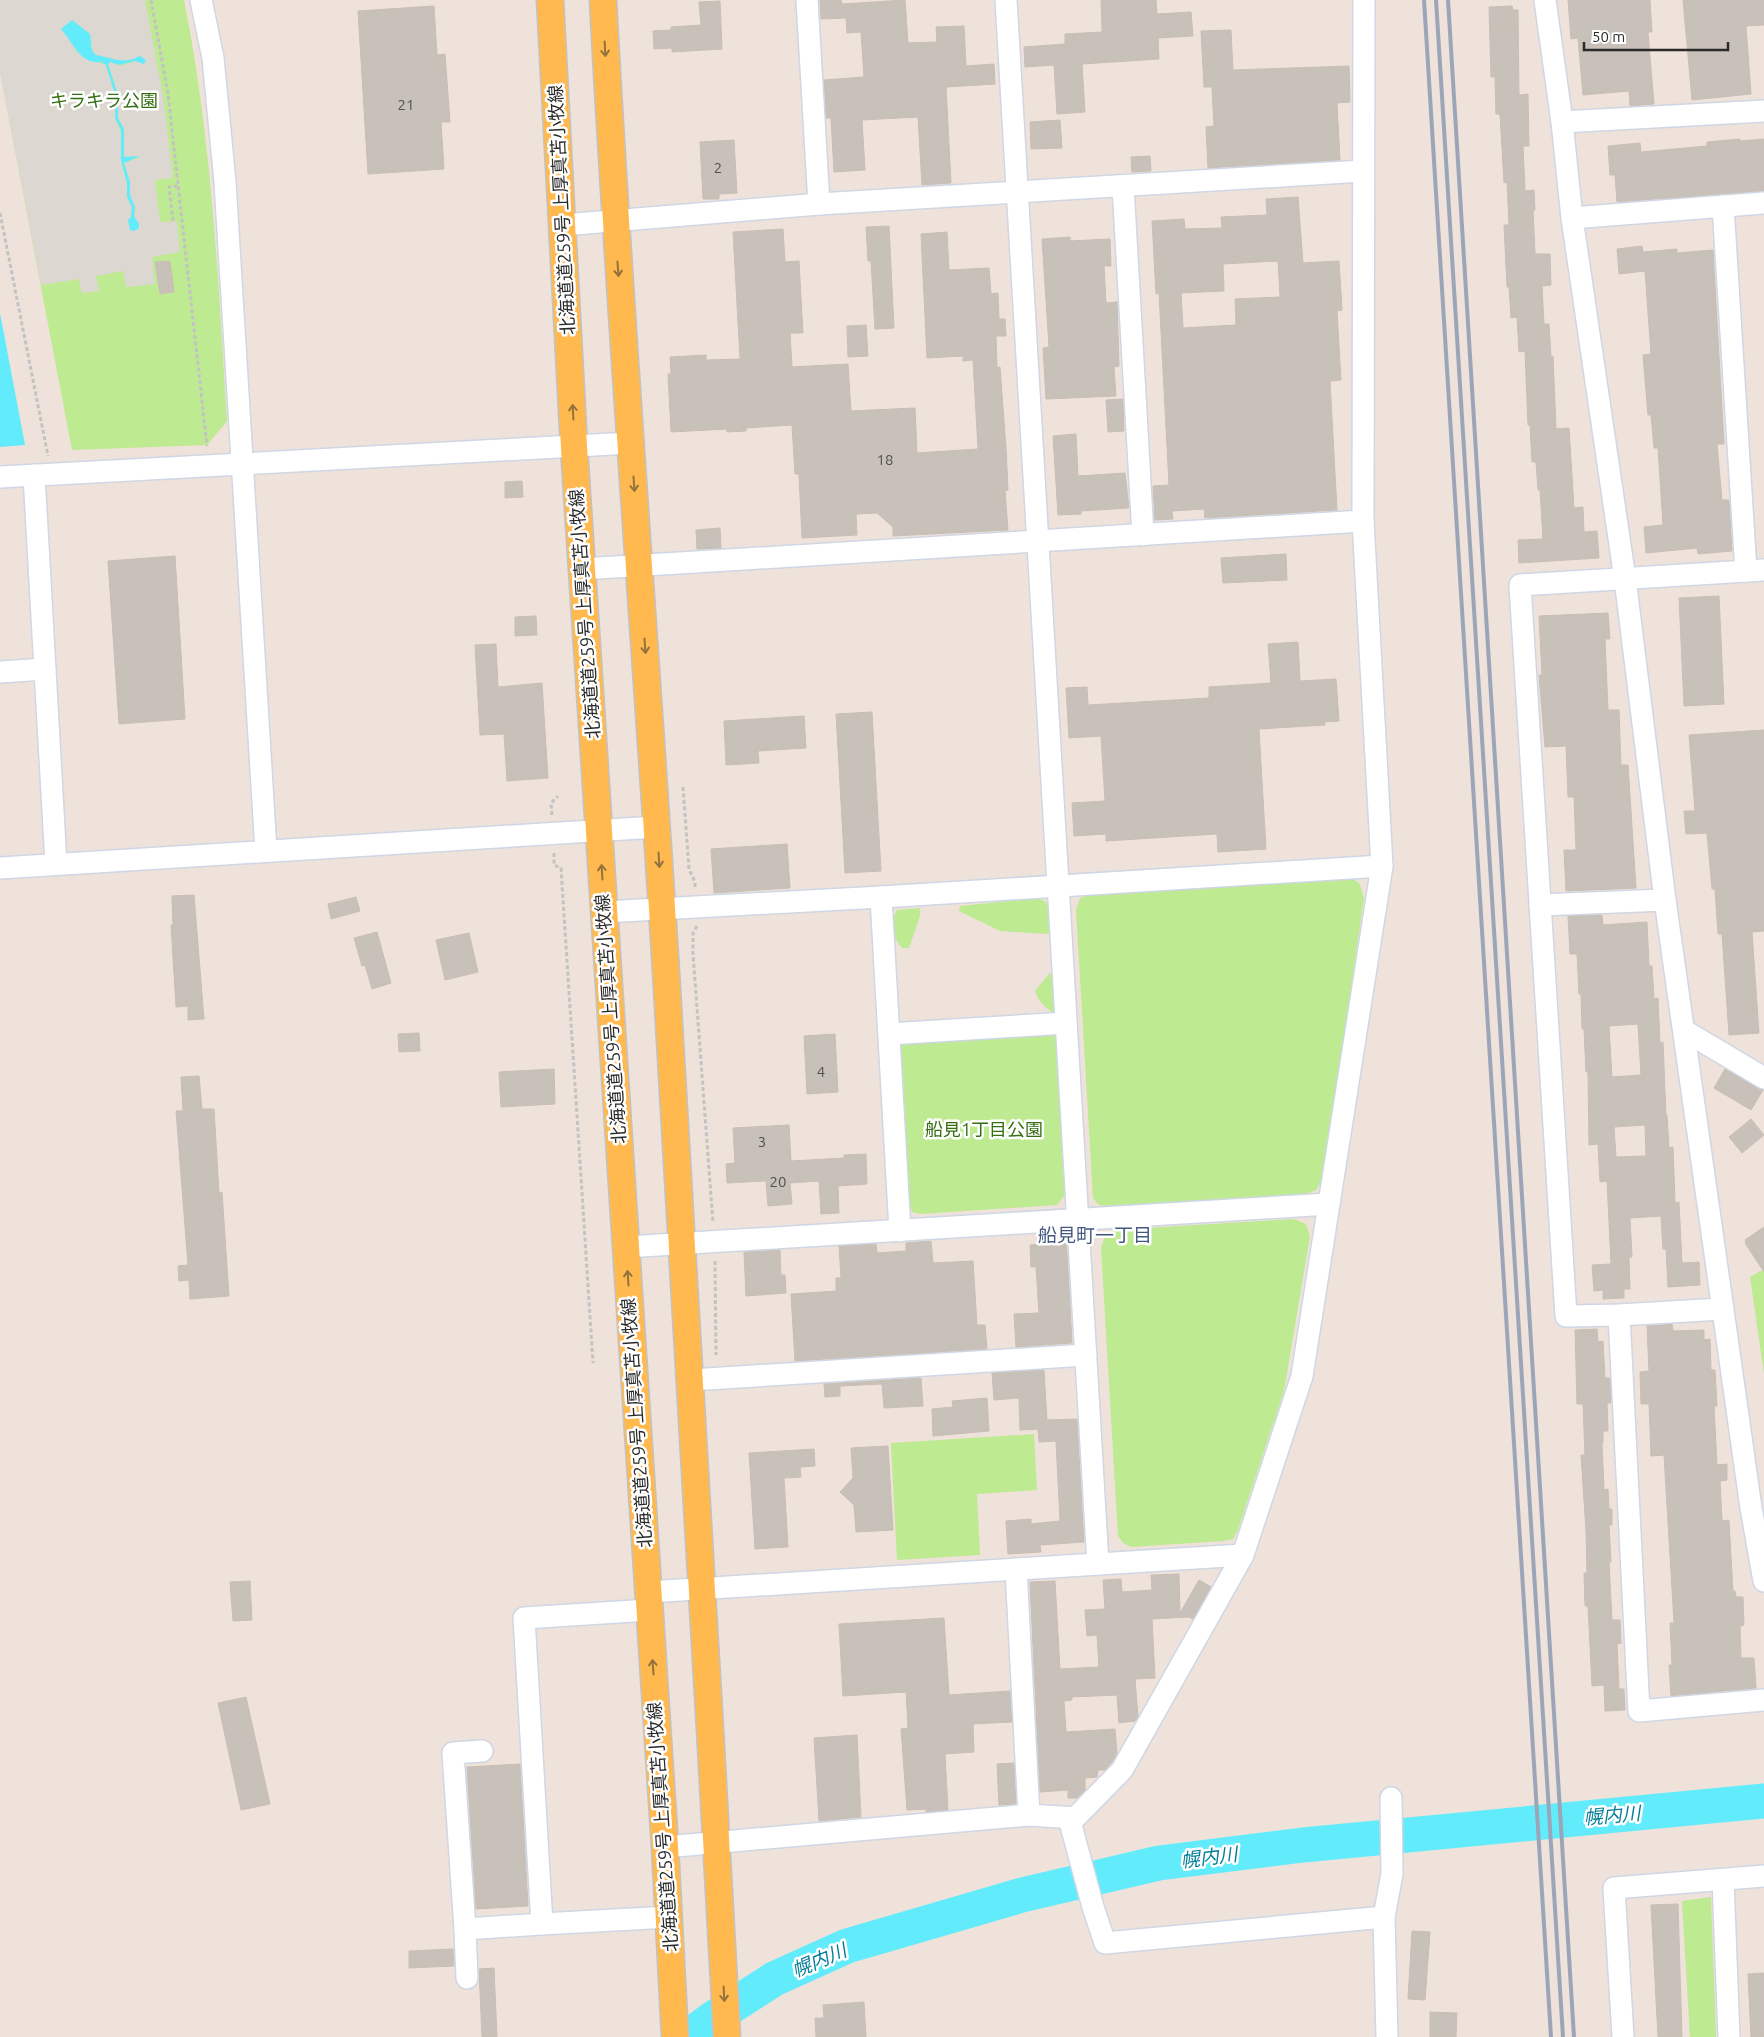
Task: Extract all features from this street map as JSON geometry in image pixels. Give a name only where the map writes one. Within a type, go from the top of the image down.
[{"type":"main road","name":"北海道道259号 上厚真苫小牧線","points":[[550,0],[574,447],[669,1917],[675,2037]]},
{"type":"main road","points":[[603,0],[614,221],[632,443],[684,1244],[726,2037]]},
{"type":"street","points":[[201,0],[213,58],[225,182],[244,464],[266,851]]},
{"type":"street","points":[[807,0],[819,204]]},
{"type":"street","points":[[1006,0],[1098,1564]]},
{"type":"street","points":[[1073,1824],[1122,1770],[1243,1555],[1302,1376],[1382,866],[1363,521],[1364,0]]},
{"type":"street","points":[[1546,0],[1572,218],[1626,579],[1665,900],[1685,1031],[1722,1309],[1751,1508],[1764,1581]]},
{"type":"street","points":[[1562,122],[1764,111]]},
{"type":"street","points":[[563,225],[819,204],[1363,171]]},
{"type":"street","points":[[1123,186],[1143,535]]},
{"type":"street","points":[[1572,218],[1764,203]]},
{"type":"street","points":[[1722,1309],[1566,1316],[1520,585],[1755,570],[1723,206]]},
{"type":"street","points":[[0,477],[632,443]]},
{"type":"street","points":[[43,474],[45,669],[56,864]]},
{"type":"street","points":[[582,569],[1363,521]]},
{"type":"street","points":[[0,672],[45,669]]},
{"type":"street","points":[[0,868],[656,827]]},
{"type":"street","points":[[604,912],[1382,866]]},
{"type":"street","points":[[881,897],[900,1230]]},
{"type":"street","points":[[1540,905],[1665,900]]},
{"type":"street","points":[[889,1034],[1066,1023]]},
{"type":"street","points":[[1685,1031],[1764,1078]]},
{"type":"street","points":[[626,1248],[1328,1204]]},
{"type":"street","points":[[1619,1315],[1639,1711],[1764,1700]]},
{"type":"street","points":[[691,1380],[1086,1356]]},
{"type":"street","points":[[542,1924],[524,1618],[648,1601],[701,1589],[1243,1555]]},
{"type":"street","points":[[1016,1569],[1029,1815]]},
{"type":"street","points":[[467,1978],[453,1753],[482,1751]]},
{"type":"street","points":[[1387,2037],[1384,1916],[1392,1874],[1391,1798]]},
{"type":"street","points":[[664,1847],[1029,1815],[1073,1824]]},
{"type":"street","points":[[1073,1824],[1092,1907],[1105,1943],[1384,1916]]},
{"type":"street","points":[[1623,2037],[1614,1888],[1764,1876]]},
{"type":"street","points":[[1724,1880],[1730,2037]]},
{"type":"street","points":[[464,1929],[669,1917]]},
{"type":"path","points":[[151,0],[168,94],[173,162],[178,186],[181,236],[206,425],[209,466]]},
{"type":"path","points":[[162,95],[168,94]]},
{"type":"path","points":[[173,221],[169,187],[178,186]]},
{"type":"path","points":[[0,214],[43,474]]},
{"type":"path","points":[[683,787],[688,869],[695,882]]},
{"type":"path","points":[[558,796],[551,804],[554,865],[561,868],[593,1362]]},
{"type":"path","points":[[697,927],[693,933],[693,954],[715,1242],[716,1355]]},
{"type":"green space","name":"キラキラ公園","points":[[0,0],[184,0],[194,52],[208,157],[227,421],[207,445],[72,450],[0,72]]},
{"type":"green space","points":[[1350,877],[1360,884],[1364,898],[1324,1177],[1316,1190],[1304,1195],[1106,1207],[1098,1204],[1093,1198],[1076,910],[1080,898],[1089,893]]},
{"type":"green space","points":[[1038,898],[1046,902],[1051,915],[1052,930],[1048,934],[1000,931],[959,911],[960,906]]},
{"type":"green space","points":[[920,908],[920,916],[909,948],[902,948],[896,939],[892,925],[897,910]]},
{"type":"green space","points":[[1050,973],[1055,977],[1055,1013],[1043,1004],[1035,991]]},
{"type":"green space","name":"船見1丁目公園","points":[[1058,1033],[1068,1191],[1057,1205],[920,1214],[912,1212],[909,1205],[899,1042]]},
{"type":"green space","points":[[1294,1219],[1306,1224],[1310,1236],[1284,1391],[1238,1530],[1233,1539],[1223,1541],[1131,1547],[1123,1543],[1118,1536],[1101,1248],[1105,1236],[1115,1230]]},
{"type":"green space","points":[[1764,1269],[1764,1374],[1750,1277]]},
{"type":"green space","points":[[1034,1434],[1037,1490],[977,1494],[980,1555],[897,1560],[891,1443]]},
{"type":"green space","points":[[1711,1897],[1716,2037],[1690,2037],[1682,1901]]},
{"type":"shaded area","points":[[0,0],[145,0],[163,95],[173,178],[155,180],[160,222],[177,221],[180,252],[152,257],[155,284],[126,287],[123,271],[96,276],[99,291],[82,293],[79,279],[41,285],[0,72]],"holes":[[[72,20],[90,34],[92,53],[122,62],[136,59],[123,65],[110,62],[108,64],[118,95],[118,118],[124,129],[124,158],[138,156],[138,158],[124,162],[135,211],[134,216],[131,217],[132,207],[127,196],[127,183],[121,160],[122,134],[115,118],[116,97],[106,65],[78,53],[62,29]]]},
{"type":"water","points":[[72,20],[90,34],[92,48],[96,55],[124,60],[140,56],[146,60],[144,64],[135,61],[119,65],[110,62],[108,64],[118,95],[118,118],[124,129],[124,157],[140,156],[124,163],[130,182],[130,195],[135,207],[134,216],[139,224],[139,228],[134,231],[130,230],[128,220],[131,217],[132,207],[127,197],[127,183],[121,160],[121,130],[115,118],[116,97],[106,65],[101,62],[88,60],[82,56],[61,29]]},
{"type":"water","points":[[0,313],[25,445],[0,447]]},
{"type":"building","points":[[820,0],[841,0],[842,4],[905,0],[908,43],[937,42],[936,27],[964,26],[966,66],[994,64],[995,84],[946,87],[951,183],[922,185],[918,117],[862,120],[865,170],[834,172],[831,118],[826,118],[824,80],[864,77],[861,32],[847,33],[846,18],[821,19]]},
{"type":"building","points":[[1101,0],[1156,0],[1157,14],[1191,12],[1193,36],[1158,38],[1159,59],[1082,64],[1085,112],[1057,114],[1054,65],[1025,67],[1024,47],[1065,44],[1065,34],[1102,32]]},
{"type":"building","points":[[1568,0],[1650,0],[1652,32],[1648,32],[1654,104],[1630,106],[1629,91],[1583,95],[1578,38],[1571,39]]},
{"type":"building","points":[[1683,0],[1764,0],[1764,25],[1746,26],[1751,94],[1692,100]]},
{"type":"building","points":[[720,1],[722,49],[672,52],[672,48],[654,49],[653,31],[671,30],[671,27],[701,25],[699,2]]},
{"type":"building","points":[[434,6],[437,55],[445,54],[450,122],[441,122],[444,169],[368,174],[358,11]]},
{"type":"building","points":[[1512,6],[1513,10],[1518,10],[1519,95],[1528,94],[1529,146],[1523,146],[1525,191],[1534,190],[1535,254],[1550,254],[1551,285],[1542,286],[1544,324],[1549,324],[1551,357],[1553,356],[1556,429],[1569,428],[1574,508],[1583,507],[1584,532],[1597,531],[1599,558],[1519,563],[1518,540],[1543,539],[1540,490],[1538,490],[1536,462],[1532,462],[1530,425],[1528,425],[1525,351],[1519,352],[1517,317],[1511,318],[1509,287],[1507,287],[1504,225],[1509,225],[1507,182],[1504,183],[1500,114],[1496,114],[1495,77],[1491,77],[1489,7]]},
{"type":"building","points":[[1231,30],[1233,70],[1349,66],[1350,102],[1337,103],[1340,160],[1208,168],[1206,127],[1214,126],[1212,87],[1204,87],[1201,31]]},
{"type":"building","points":[[1060,120],[1062,148],[1031,149],[1030,122]]},
{"type":"building","points":[[1740,139],[1740,141],[1764,139],[1764,191],[1617,202],[1615,175],[1610,175],[1608,146],[1640,143],[1641,152],[1707,146],[1707,142]]},
{"type":"building","points":[[734,140],[737,193],[719,194],[719,199],[703,199],[700,142]]},
{"type":"building","points":[[1150,156],[1151,171],[1132,172],[1131,157]]},
{"type":"building","points":[[1298,197],[1303,263],[1339,261],[1342,310],[1337,311],[1341,380],[1330,381],[1337,510],[1205,518],[1204,509],[1172,511],[1173,519],[1155,520],[1153,486],[1169,485],[1159,293],[1156,294],[1152,221],[1184,219],[1185,229],[1222,228],[1221,217],[1267,215],[1266,199]],"holes":[[[1278,261],[1280,297],[1235,299],[1236,325],[1183,328],[1181,293],[1224,291],[1223,264]]]},
{"type":"building","points":[[889,226],[894,328],[875,329],[871,261],[868,261],[866,227]]},
{"type":"building","points":[[783,229],[785,262],[799,261],[803,333],[790,333],[792,367],[848,364],[851,411],[915,408],[917,453],[978,449],[973,360],[963,361],[963,356],[927,358],[921,234],[947,232],[949,270],[989,268],[991,294],[998,293],[999,319],[1005,319],[1006,336],[996,336],[997,368],[1000,367],[1006,448],[1008,490],[1005,491],[1008,530],[893,536],[893,527],[877,513],[856,514],[857,535],[802,538],[799,474],[795,474],[792,425],[746,428],[746,431],[727,432],[727,429],[671,432],[668,374],[671,374],[670,357],[706,355],[706,360],[740,359],[733,232]]},
{"type":"building","points":[[1070,237],[1070,241],[1110,239],[1111,266],[1104,266],[1106,303],[1117,302],[1119,366],[1114,367],[1116,396],[1046,399],[1043,348],[1049,347],[1042,239]]},
{"type":"building","points":[[1642,246],[1643,252],[1677,249],[1677,253],[1713,250],[1724,444],[1717,444],[1722,500],[1729,500],[1732,551],[1698,554],[1697,548],[1646,553],[1644,527],[1663,525],[1658,448],[1654,448],[1651,415],[1648,415],[1643,355],[1651,354],[1645,271],[1619,274],[1617,249]]},
{"type":"building","points":[[170,261],[174,292],[160,294],[155,262]]},
{"type":"building","points":[[866,325],[868,356],[848,357],[847,326]]},
{"type":"building","points":[[1123,399],[1124,431],[1108,432],[1106,400]]},
{"type":"building","points":[[1076,434],[1078,476],[1125,473],[1129,508],[1081,511],[1081,514],[1058,515],[1053,436]]},
{"type":"building","points":[[522,481],[523,497],[505,498],[505,482]]},
{"type":"building","points":[[720,528],[721,548],[697,549],[696,530]]},
{"type":"building","points":[[1286,554],[1287,580],[1223,583],[1221,558]]},
{"type":"building","points":[[175,556],[185,719],[119,724],[108,561]]},
{"type":"building","points":[[1719,596],[1724,704],[1684,706],[1679,598]]},
{"type":"building","points":[[1608,613],[1610,639],[1605,639],[1608,710],[1619,710],[1621,765],[1628,765],[1636,888],[1566,891],[1564,850],[1576,850],[1574,797],[1568,797],[1566,746],[1545,747],[1539,675],[1542,675],[1539,616]]},
{"type":"building","points":[[536,616],[537,635],[515,636],[515,617]]},
{"type":"building","points":[[1298,642],[1300,681],[1336,679],[1339,721],[1324,722],[1325,725],[1259,729],[1266,849],[1218,852],[1217,834],[1106,841],[1106,834],[1074,836],[1072,803],[1105,801],[1101,736],[1069,738],[1066,688],[1087,687],[1088,705],[1209,698],[1209,687],[1271,683],[1268,644]]},
{"type":"building","points":[[496,644],[498,687],[542,683],[548,778],[507,781],[504,734],[480,735],[475,645]]},
{"type":"building","points":[[872,712],[881,871],[845,873],[836,714]]},
{"type":"building","points":[[804,716],[806,748],[758,751],[759,763],[726,765],[724,721]]},
{"type":"building","points":[[1764,730],[1764,931],[1752,932],[1759,1033],[1729,1035],[1722,934],[1718,934],[1715,889],[1712,889],[1707,833],[1686,834],[1684,811],[1695,811],[1689,735]]},
{"type":"building","points":[[787,844],[790,888],[714,893],[711,849]]},
{"type":"building","points":[[194,895],[204,1019],[188,1020],[188,1006],[176,1007],[171,925],[173,925],[172,896]]},
{"type":"building","points":[[356,897],[360,911],[331,919],[328,904]]},
{"type":"building","points":[[1602,915],[1603,925],[1647,922],[1649,966],[1652,966],[1654,999],[1658,998],[1660,1043],[1663,1042],[1666,1116],[1669,1148],[1673,1147],[1675,1203],[1679,1202],[1682,1263],[1699,1262],[1700,1285],[1668,1287],[1666,1249],[1663,1249],[1661,1216],[1630,1218],[1632,1257],[1629,1257],[1630,1289],[1624,1289],[1624,1298],[1603,1299],[1603,1290],[1594,1291],[1592,1265],[1611,1264],[1607,1181],[1600,1182],[1598,1144],[1589,1145],[1588,1072],[1586,1072],[1584,1029],[1582,1029],[1581,994],[1579,994],[1577,954],[1570,954],[1568,916]],"holes":[[[1638,1024],[1641,1075],[1612,1077],[1609,1026]],[[1645,1125],[1646,1156],[1616,1157],[1614,1127]]]},
{"type":"building","points":[[377,932],[391,983],[372,989],[365,965],[362,966],[354,938]]},
{"type":"building","points":[[469,933],[478,972],[445,980],[436,940]]},
{"type":"building","points":[[419,1033],[420,1051],[399,1052],[398,1034]]},
{"type":"building","points":[[835,1034],[838,1092],[807,1094],[804,1036]]},
{"type":"building","points":[[554,1069],[555,1104],[501,1107],[499,1072]]},
{"type":"building","points":[[1725,1069],[1763,1090],[1751,1110],[1714,1088]]},
{"type":"building","points":[[199,1076],[202,1109],[214,1109],[219,1193],[222,1192],[229,1296],[190,1299],[189,1280],[179,1281],[178,1266],[188,1265],[176,1111],[183,1111],[181,1077]]},
{"type":"building","points":[[1751,1119],[1764,1135],[1742,1153],[1729,1137]]},
{"type":"building","points":[[789,1125],[791,1161],[844,1158],[844,1155],[866,1154],[867,1184],[838,1186],[839,1213],[821,1214],[819,1181],[790,1183],[792,1204],[768,1206],[766,1181],[727,1183],[726,1164],[735,1163],[733,1128]]},
{"type":"building","points":[[1764,1227],[1764,1272],[1745,1243],[1745,1240]]},
{"type":"building","points":[[1066,1233],[1072,1343],[1016,1347],[1014,1314],[1039,1313],[1036,1267],[1031,1267],[1030,1245],[1042,1244],[1042,1234]]},
{"type":"building","points":[[931,1241],[933,1263],[973,1261],[977,1325],[985,1325],[987,1349],[795,1361],[791,1294],[836,1291],[836,1278],[841,1278],[839,1246],[876,1244],[877,1253],[906,1251],[906,1243]]},
{"type":"building","points":[[780,1250],[781,1275],[785,1275],[786,1293],[746,1296],[744,1252]]},
{"type":"building","points":[[1672,1324],[1673,1331],[1704,1330],[1704,1340],[1710,1339],[1711,1370],[1715,1370],[1717,1406],[1714,1406],[1717,1465],[1727,1464],[1727,1480],[1720,1481],[1722,1521],[1729,1520],[1733,1591],[1735,1591],[1736,1597],[1743,1597],[1744,1625],[1740,1626],[1741,1658],[1754,1658],[1756,1688],[1671,1696],[1669,1665],[1672,1665],[1670,1623],[1674,1623],[1664,1455],[1651,1456],[1649,1404],[1641,1404],[1640,1372],[1649,1371],[1647,1326]]},
{"type":"building","points":[[1597,1329],[1598,1342],[1603,1341],[1605,1378],[1610,1378],[1611,1403],[1607,1403],[1608,1431],[1603,1431],[1602,1443],[1604,1490],[1608,1489],[1609,1509],[1612,1509],[1612,1525],[1609,1525],[1611,1562],[1609,1562],[1612,1620],[1620,1620],[1621,1643],[1617,1644],[1619,1689],[1624,1689],[1625,1710],[1605,1711],[1604,1685],[1592,1686],[1588,1606],[1585,1606],[1584,1573],[1587,1573],[1586,1531],[1581,1455],[1585,1455],[1583,1404],[1577,1404],[1575,1330]]},
{"type":"building","points":[[1044,1370],[1047,1420],[1077,1419],[1084,1542],[1040,1545],[1041,1552],[1008,1554],[1006,1521],[1031,1519],[1031,1524],[1060,1521],[1056,1441],[1039,1442],[1038,1429],[1020,1430],[1019,1398],[994,1400],[992,1373]]},
{"type":"building","points":[[921,1378],[923,1406],[884,1408],[882,1384],[840,1386],[840,1396],[825,1397],[824,1384]]},
{"type":"building","points":[[987,1398],[989,1431],[933,1436],[932,1409],[953,1407],[952,1401]]},
{"type":"building","points":[[888,1446],[893,1530],[856,1532],[854,1505],[840,1492],[853,1478],[851,1448]]},
{"type":"building","points":[[814,1449],[815,1466],[800,1467],[801,1477],[784,1478],[788,1547],[755,1549],[749,1453]]},
{"type":"building","points":[[1179,1574],[1180,1613],[1199,1580],[1211,1587],[1193,1619],[1189,1617],[1152,1619],[1155,1678],[1135,1679],[1138,1717],[1135,1721],[1119,1723],[1117,1695],[1072,1697],[1072,1700],[1064,1701],[1066,1732],[1115,1729],[1117,1754],[1112,1762],[1105,1770],[1098,1770],[1097,1777],[1085,1778],[1085,1790],[1077,1798],[1068,1798],[1068,1790],[1040,1792],[1030,1582],[1055,1581],[1060,1669],[1099,1667],[1097,1635],[1087,1636],[1085,1610],[1105,1609],[1103,1580],[1121,1579],[1122,1592],[1152,1590],[1151,1575]]},
{"type":"building","points":[[250,1581],[252,1620],[233,1621],[230,1582]]},
{"type":"building","points":[[944,1618],[949,1695],[1010,1691],[1012,1722],[973,1724],[974,1752],[945,1754],[948,1810],[926,1812],[926,1809],[907,1810],[901,1729],[908,1728],[906,1692],[843,1696],[839,1624]]},
{"type":"building","points":[[246,1697],[270,1804],[241,1810],[218,1703]]},
{"type":"building","points":[[857,1735],[861,1817],[819,1821],[814,1738]]},
{"type":"building","points":[[1014,1763],[1016,1804],[999,1805],[997,1764]]},
{"type":"building","points":[[520,1764],[528,1906],[476,1909],[467,1767]]},
{"type":"building","points":[[1678,1904],[1682,2037],[1658,2037],[1651,1905]]},
{"type":"building","points":[[1412,1931],[1430,1932],[1425,2000],[1408,1999]]},
{"type":"building","points":[[453,1949],[454,1966],[409,1968],[409,1951]]},
{"type":"building","points":[[494,1968],[497,2037],[482,2037],[479,1969]]},
{"type":"building","points":[[1764,1973],[1764,2037],[1751,2037],[1748,1974]]},
{"type":"building","points":[[864,2002],[866,2037],[816,2037],[815,2018],[824,2018],[823,2005]]},
{"type":"building","points":[[1430,2012],[1457,2013],[1456,2037],[1430,2037]]},
{"type":"waterway","name":"幌内川","points":[[688,2037],[712,2019],[774,1979],[847,1946],[1022,1895],[1159,1863],[1303,1845],[1764,1801]]},
{"type":"railway","points":[[1424,0],[1551,2037]]},
{"type":"railway","points":[[1436,0],[1563,2037]]},
{"type":"railway","points":[[1448,0],[1574,2037]]},
{"type":"district","name":"船見町一丁目","points":[[1095,1235]]}]
